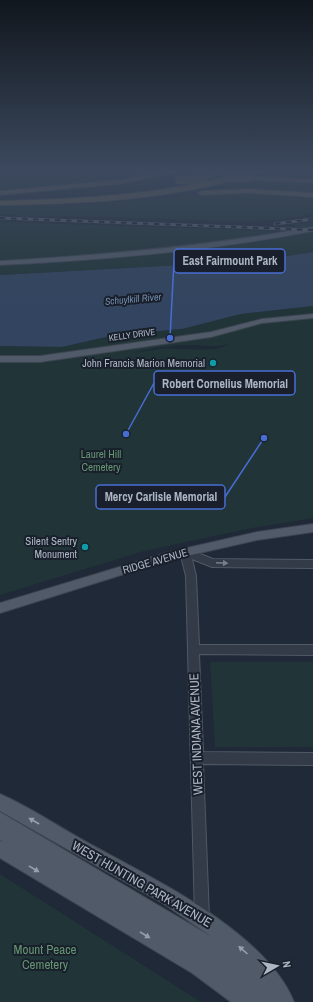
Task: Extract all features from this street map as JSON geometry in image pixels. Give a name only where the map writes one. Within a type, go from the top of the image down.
[{"type":"main road","points":[[0,263],[207,247],[260,240],[313,229]]},
{"type":"main road","name":"KELLY DRIVE","points":[[0,359],[47,358],[211,334],[262,321],[313,316]]},
{"type":"main road","name":"RIDGE AVENUE","points":[[0,608],[160,558],[257,536],[313,528]]},
{"type":"main road","name":"WEST HUNTING PARK AVENUE","points":[[0,802],[202,917],[247,954],[272,983],[285,1002]]},
{"type":"main road","name":"WEST HUNTING PARK AVENUE","points":[[0,820],[195,934],[229,960],[272,1002]]},
{"type":"main road","points":[[0,831],[190,944],[235,979],[257,1002]]},
{"type":"main road","points":[[0,849],[198,967],[224,984],[246,1002]]},
{"type":"street","points":[[185,552],[212,563],[313,564]]},
{"type":"street","name":"WEST INDIANA AVENUE","points":[[185,552],[191,576],[202,917]]},
{"type":"street","points":[[193,649],[313,650]]},
{"type":"street","points":[[197,758],[313,759]]},
{"type":"green space","points":[[96,217],[297,217],[261,221]]},
{"type":"green space","points":[[0,222],[280,231],[298,229],[294,226],[295,224],[313,222],[313,252],[256,261],[0,275]]},
{"type":"green space","name":"Laurel Hill Cemetery","points":[[313,306],[313,518],[252,528],[144,551],[0,595],[0,346],[62,347],[115,335],[182,329],[241,314]],"holes":[[[228,344],[215,349],[160,349],[132,353],[169,346],[214,346]]]},
{"type":"green space","points":[[210,662],[313,662],[313,747],[215,747]]},
{"type":"green space","name":"Mount Peace Cemetery","points":[[0,874],[201,1002],[0,1002]]},
{"type":"water","name":"Schuylkill River","points":[[313,252],[313,306],[241,314],[182,329],[115,335],[62,347],[0,346],[0,275],[256,261]]},
{"type":"railway","points":[[0,218],[313,230]]},
{"type":"railway","points":[[275,224],[313,219]]},
{"type":"place","name":"East Fairmount Park","points":[[170,338]]},
{"type":"place","name":"John Francis Marion Memorial","points":[[213,363]]},
{"type":"place","name":"Robert Cornelius Memorial","points":[[126,434]]},
{"type":"place","name":"Mercy Carlisle Memorial","points":[[264,438]]},
{"type":"place","name":"Silent Sentry Monument","points":[[85,547]]}]
